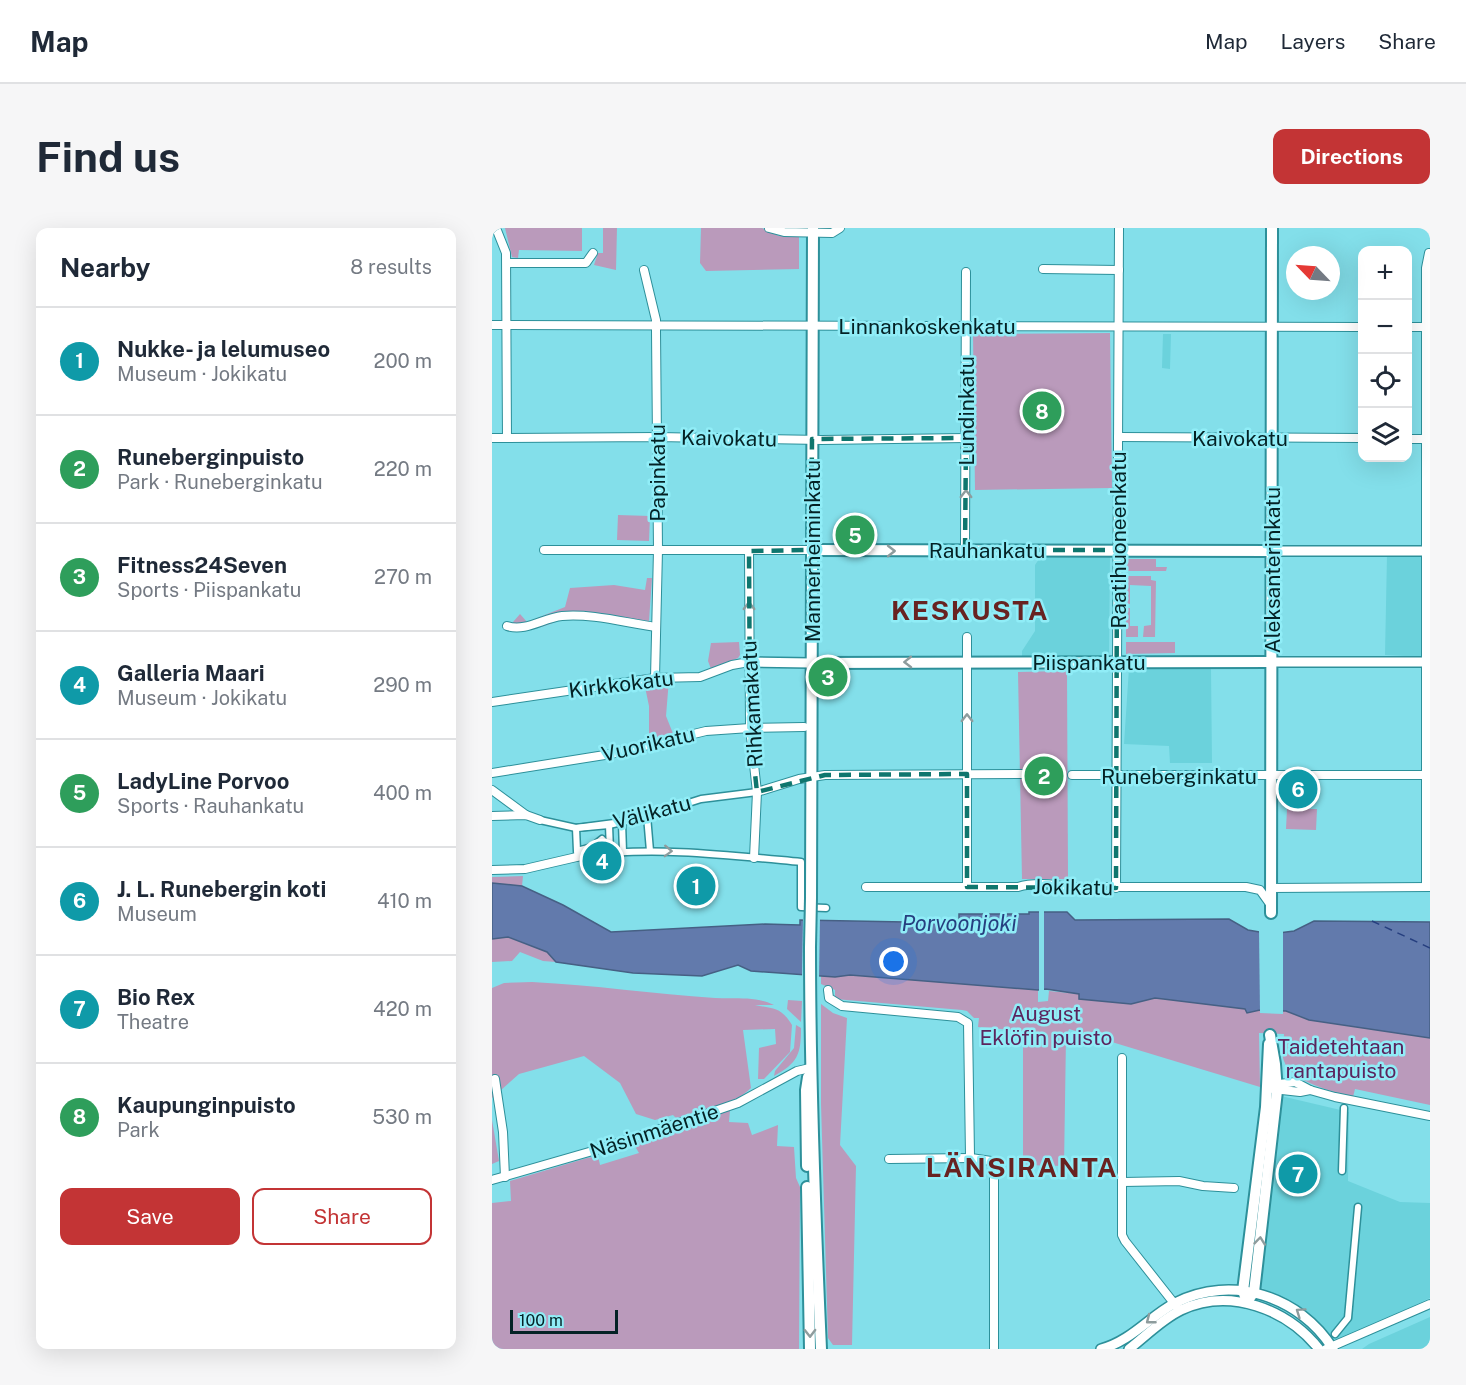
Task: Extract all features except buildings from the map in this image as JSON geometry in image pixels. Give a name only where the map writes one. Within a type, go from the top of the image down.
[{"type":"main road","name":"Aleksanterinkatu","points":[[1271,909],[1272,228]]},
{"type":"main road","name":"Mannerheiminkatu","points":[[810,1068],[813,230]]},
{"type":"main road","name":"Rauhankatu","points":[[811,550],[1272,551]]},
{"type":"main road","name":"Piispankatu","points":[[812,663],[1272,662]]},
{"type":"main road","points":[[810,1068],[806,1090],[810,1349]]},
{"type":"main road","points":[[810,1068],[813,1090],[814,1183],[821,1349]]},
{"type":"main road","points":[[1247,1302],[1274,1087]]},
{"type":"street","points":[[496,228],[506,253],[507,263],[507,438]]},
{"type":"street","points":[[769,228],[776,231],[813,230],[832,233],[840,228]]},
{"type":"street","name":"Raatihuoneenkatu","points":[[1116,888],[1119,228]]},
{"type":"street","points":[[1271,888],[1428,887],[1429,551],[1426,268],[1429,252]]},
{"type":"street","points":[[507,263],[586,263],[593,253]]},
{"type":"street","points":[[1043,269],[1119,270]]},
{"type":"street","name":"Papinkatu","points":[[644,270],[656,325],[658,550],[655,678]]},
{"type":"street","name":"Lundinkatu","points":[[965,550],[966,272]]},
{"type":"street","name":"Linnankoskenkatu","points":[[492,325],[1358,327]]},
{"type":"street","points":[[1412,327],[1428,327]]},
{"type":"street","name":"Kaivokatu","points":[[1118,437],[1358,438]]},
{"type":"street","name":"Kaivokatu","points":[[492,438],[966,438]]},
{"type":"street","points":[[1412,439],[1428,439]]},
{"type":"street","name":"Rauhankatu","points":[[544,550],[811,550]]},
{"type":"street","name":"Rihkamakatu","points":[[749,550],[750,728],[757,792],[754,858]]},
{"type":"street","name":"Rauhankatu","points":[[1272,551],[1429,551]]},
{"type":"street","points":[[507,626],[518,628],[560,616],[577,615],[656,627]]},
{"type":"street","points":[[967,637],[967,887]]},
{"type":"street","name":"Piispankatu","points":[[749,662],[812,663]]},
{"type":"street","name":"Kirkkokatu","points":[[492,702],[655,678],[700,677],[732,665],[749,662]]},
{"type":"street","name":"Piispankatu","points":[[1272,662],[1428,662]]},
{"type":"street","name":"Vuorikatu","points":[[492,773],[611,754],[706,731],[804,728]]},
{"type":"street","points":[[812,776],[1023,774]]},
{"type":"street","name":"Välikatu","points":[[492,816],[526,814],[540,820],[576,828],[609,825],[701,799],[757,792],[812,776]]},
{"type":"street","name":"Runeberginkatu","points":[[1072,776],[1428,776]]},
{"type":"street","points":[[492,790],[526,814]]},
{"type":"street","points":[[647,816],[650,851]]},
{"type":"street","points":[[622,822],[623,852]]},
{"type":"street","points":[[609,825],[610,852]]},
{"type":"street","points":[[576,828],[577,851],[592,847],[603,840],[593,849],[577,852],[578,856]]},
{"type":"street","points":[[492,870],[525,869],[578,856],[610,852],[650,851],[801,862],[801,907],[826,908]]},
{"type":"street","name":"Jokikatu","points":[[866,888],[1018,887],[1024,885],[1116,888],[1246,887],[1260,890],[1271,909]]},
{"type":"street","points":[[828,990],[829,998],[842,1006],[958,1017],[968,1023],[971,1158]]},
{"type":"street","points":[[1122,1058],[1122,1235],[1177,1307]]},
{"type":"street","name":"Näsinmäentie","points":[[492,1180],[630,1140],[738,1103],[797,1071],[810,1068]]},
{"type":"street","points":[[495,1079],[503,1132],[505,1178]]},
{"type":"street","points":[[1274,1087],[1300,1092],[1310,1090],[1371,1106],[1430,1116]]},
{"type":"street","points":[[1342,1171],[1344,1108]]},
{"type":"street","points":[[889,1159],[971,1158],[991,1161],[994,1166],[994,1349]]},
{"type":"street","points":[[1122,1182],[1179,1180],[1203,1186],[1234,1188]]},
{"type":"street","points":[[1335,1334],[1348,1318],[1358,1207]]},
{"type":"street","points":[[1101,1349],[1117,1347],[1177,1307],[1200,1294],[1215,1291],[1249,1292],[1281,1301],[1294,1308],[1321,1332],[1330,1348],[1430,1304]]},
{"type":"street","points":[[1130,1349],[1177,1307],[1212,1300],[1247,1302],[1284,1318],[1301,1330],[1318,1349]]},
{"type":"highlighted area","points":[[966,438],[965,550],[1117,550],[1116,888],[967,887],[967,774],[825,775],[757,792],[750,728],[749,551],[811,550],[812,439]]},
{"type":"shaded area","points":[[1163,334],[1171,334],[1170,369],[1162,368]]},
{"type":"shaded area","points":[[1110,555],[1109,657],[1022,656],[1022,651],[1035,631],[1035,565],[1041,556]]},
{"type":"shaded area","points":[[1387,555],[1423,556],[1424,657],[1385,655]]},
{"type":"shaded area","points":[[1129,668],[1211,669],[1212,763],[1170,763],[1169,746],[1124,744]]},
{"type":"shaded area","points":[[1281,1096],[1349,1112],[1348,1181],[1400,1202],[1430,1203],[1430,1298],[1334,1344],[1312,1317],[1297,1305],[1260,1287]]},
{"type":"shaded area","points":[[1430,1317],[1430,1349],[1362,1349],[1369,1344]]},
{"type":"green space","points":[[505,228],[582,228],[582,251],[519,250],[518,258],[512,257]]},
{"type":"green space","points":[[603,228],[617,228],[616,270],[594,265],[598,253],[603,253]]},
{"type":"green space","points":[[701,228],[762,228],[779,236],[799,237],[799,269],[706,271],[700,263]]},
{"type":"green space","points":[[1110,333],[1112,488],[975,490],[973,334]]},
{"type":"green space","points":[[618,515],[650,516],[649,541],[617,540]]},
{"type":"green space","points":[[1126,559],[1156,559],[1156,567],[1167,567],[1166,571],[1126,571]]},
{"type":"green space","points":[[1126,576],[1151,576],[1151,580],[1156,581],[1155,637],[1143,637],[1144,626],[1151,625],[1151,586],[1130,585],[1130,604],[1126,604]]},
{"type":"green space","points":[[647,578],[652,578],[649,621],[565,611],[563,619],[543,627],[521,631],[507,629],[520,614],[527,622],[565,607],[570,588],[614,585],[645,590]]},
{"type":"green space","points":[[1126,608],[1130,608],[1130,626],[1138,626],[1138,637],[1126,637]]},
{"type":"green space","points":[[739,642],[740,655],[738,658],[711,669],[708,661],[711,643]]},
{"type":"green space","points":[[1126,642],[1175,642],[1175,653],[1126,654]]},
{"type":"green space","points":[[1067,671],[1068,879],[1022,879],[1018,672]]},
{"type":"green space","points":[[669,679],[666,716],[674,736],[649,742],[649,706],[644,682]]},
{"type":"green space","points":[[1287,809],[1317,809],[1316,830],[1286,829]]},
{"type":"green space","points":[[523,876],[522,886],[492,883],[492,877]]},
{"type":"green space","points":[[508,937],[547,952],[556,962],[543,961],[520,952],[512,961],[492,962],[492,939]]},
{"type":"green space","points":[[850,975],[1038,990],[1038,1002],[1048,1001],[1049,991],[1079,994],[1079,999],[1131,1004],[1155,998],[1246,1009],[1247,1013],[1260,1010],[1286,1011],[1309,1020],[1430,1038],[1430,1105],[1355,1089],[1353,1097],[1304,1080],[1295,1075],[1284,1061],[1284,1034],[1259,1033],[1260,1087],[1069,1029],[1066,1037],[1064,1166],[1023,1165],[1023,1031],[978,1027],[979,1018],[974,1018],[967,1011],[962,1010],[835,999],[835,990],[821,984],[821,976]]},
{"type":"green space","points":[[532,982],[715,998],[753,999],[767,1002],[774,1005],[755,1005],[780,1012],[792,1025],[790,1052],[764,1079],[758,1079],[759,1048],[776,1044],[775,1029],[743,1030],[751,1088],[735,1100],[679,1121],[673,1115],[655,1120],[636,1114],[620,1083],[584,1056],[519,1074],[492,1098],[492,988],[504,983]]},
{"type":"green space","points":[[788,1000],[802,1001],[801,1022],[787,1009]]},
{"type":"green space","points":[[821,1004],[833,1013],[847,1018],[840,1145],[856,1166],[852,1345],[833,1345],[828,1338],[821,1104]]},
{"type":"green space","points":[[796,1025],[801,1028],[799,1051],[788,1067],[774,1076],[775,1071],[794,1048]]},
{"type":"green space","points":[[730,1110],[729,1122],[748,1123],[752,1135],[778,1125],[777,1146],[794,1147],[796,1178],[800,1187],[799,1349],[492,1349],[492,1203],[511,1201],[510,1181],[587,1158],[598,1156],[600,1165],[639,1153],[633,1143]]},
{"type":"green space","points":[[492,1120],[499,1161],[492,1164]]},
{"type":"water","name":"Porvoonjoki","points":[[492,883],[522,886],[563,905],[611,932],[765,924],[800,925],[800,920],[959,923],[959,914],[1029,914],[1029,912],[1067,912],[1075,920],[1229,919],[1248,930],[1271,934],[1294,931],[1314,921],[1430,922],[1430,1038],[1309,1020],[1286,1011],[1260,1010],[1247,1013],[1245,1009],[1155,998],[1131,1004],[1079,999],[1079,994],[1046,989],[850,975],[835,977],[751,971],[738,965],[702,976],[633,973],[556,962],[547,952],[508,937],[492,939]]},
{"type":"pier","points":[[1039,909],[1044,909],[1044,992],[1039,993]]},
{"type":"pier","points":[[803,917],[820,917],[819,979],[802,977]]},
{"type":"pier","points":[[1259,930],[1283,930],[1283,1014],[1260,1013]]},
{"type":"ferry route","points":[[1372,921],[1430,948]]},
{"type":"place","name":"Kaupunginpuisto","points":[[1042,411]]},
{"type":"place","name":"LadyLine Porvoo","points":[[855,535]]},
{"type":"place","name":"Fitness24Seven","points":[[828,677]]},
{"type":"place","name":"Runeberginpuisto","points":[[1044,776]]},
{"type":"place","name":"J. L. Runebergin koti","points":[[1298,789]]},
{"type":"place","name":"Galleria Maari","points":[[602,861]]},
{"type":"place","name":"Nukke- ja lelumuseo","points":[[696,886]]},
{"type":"place","name":"Bio Rex","points":[[1298,1174]]},
{"type":"district","name":"KESKUSTA","points":[[970,610]]},
{"type":"district","name":"LÄNSIRANTA","points":[[1022,1167]]},
{"type":"park label","name":"August Eklöfin puisto","points":[[1046,1025]]},
{"type":"park label","name":"Taidetehtaan rantapuisto","points":[[1341,1058]]}]
